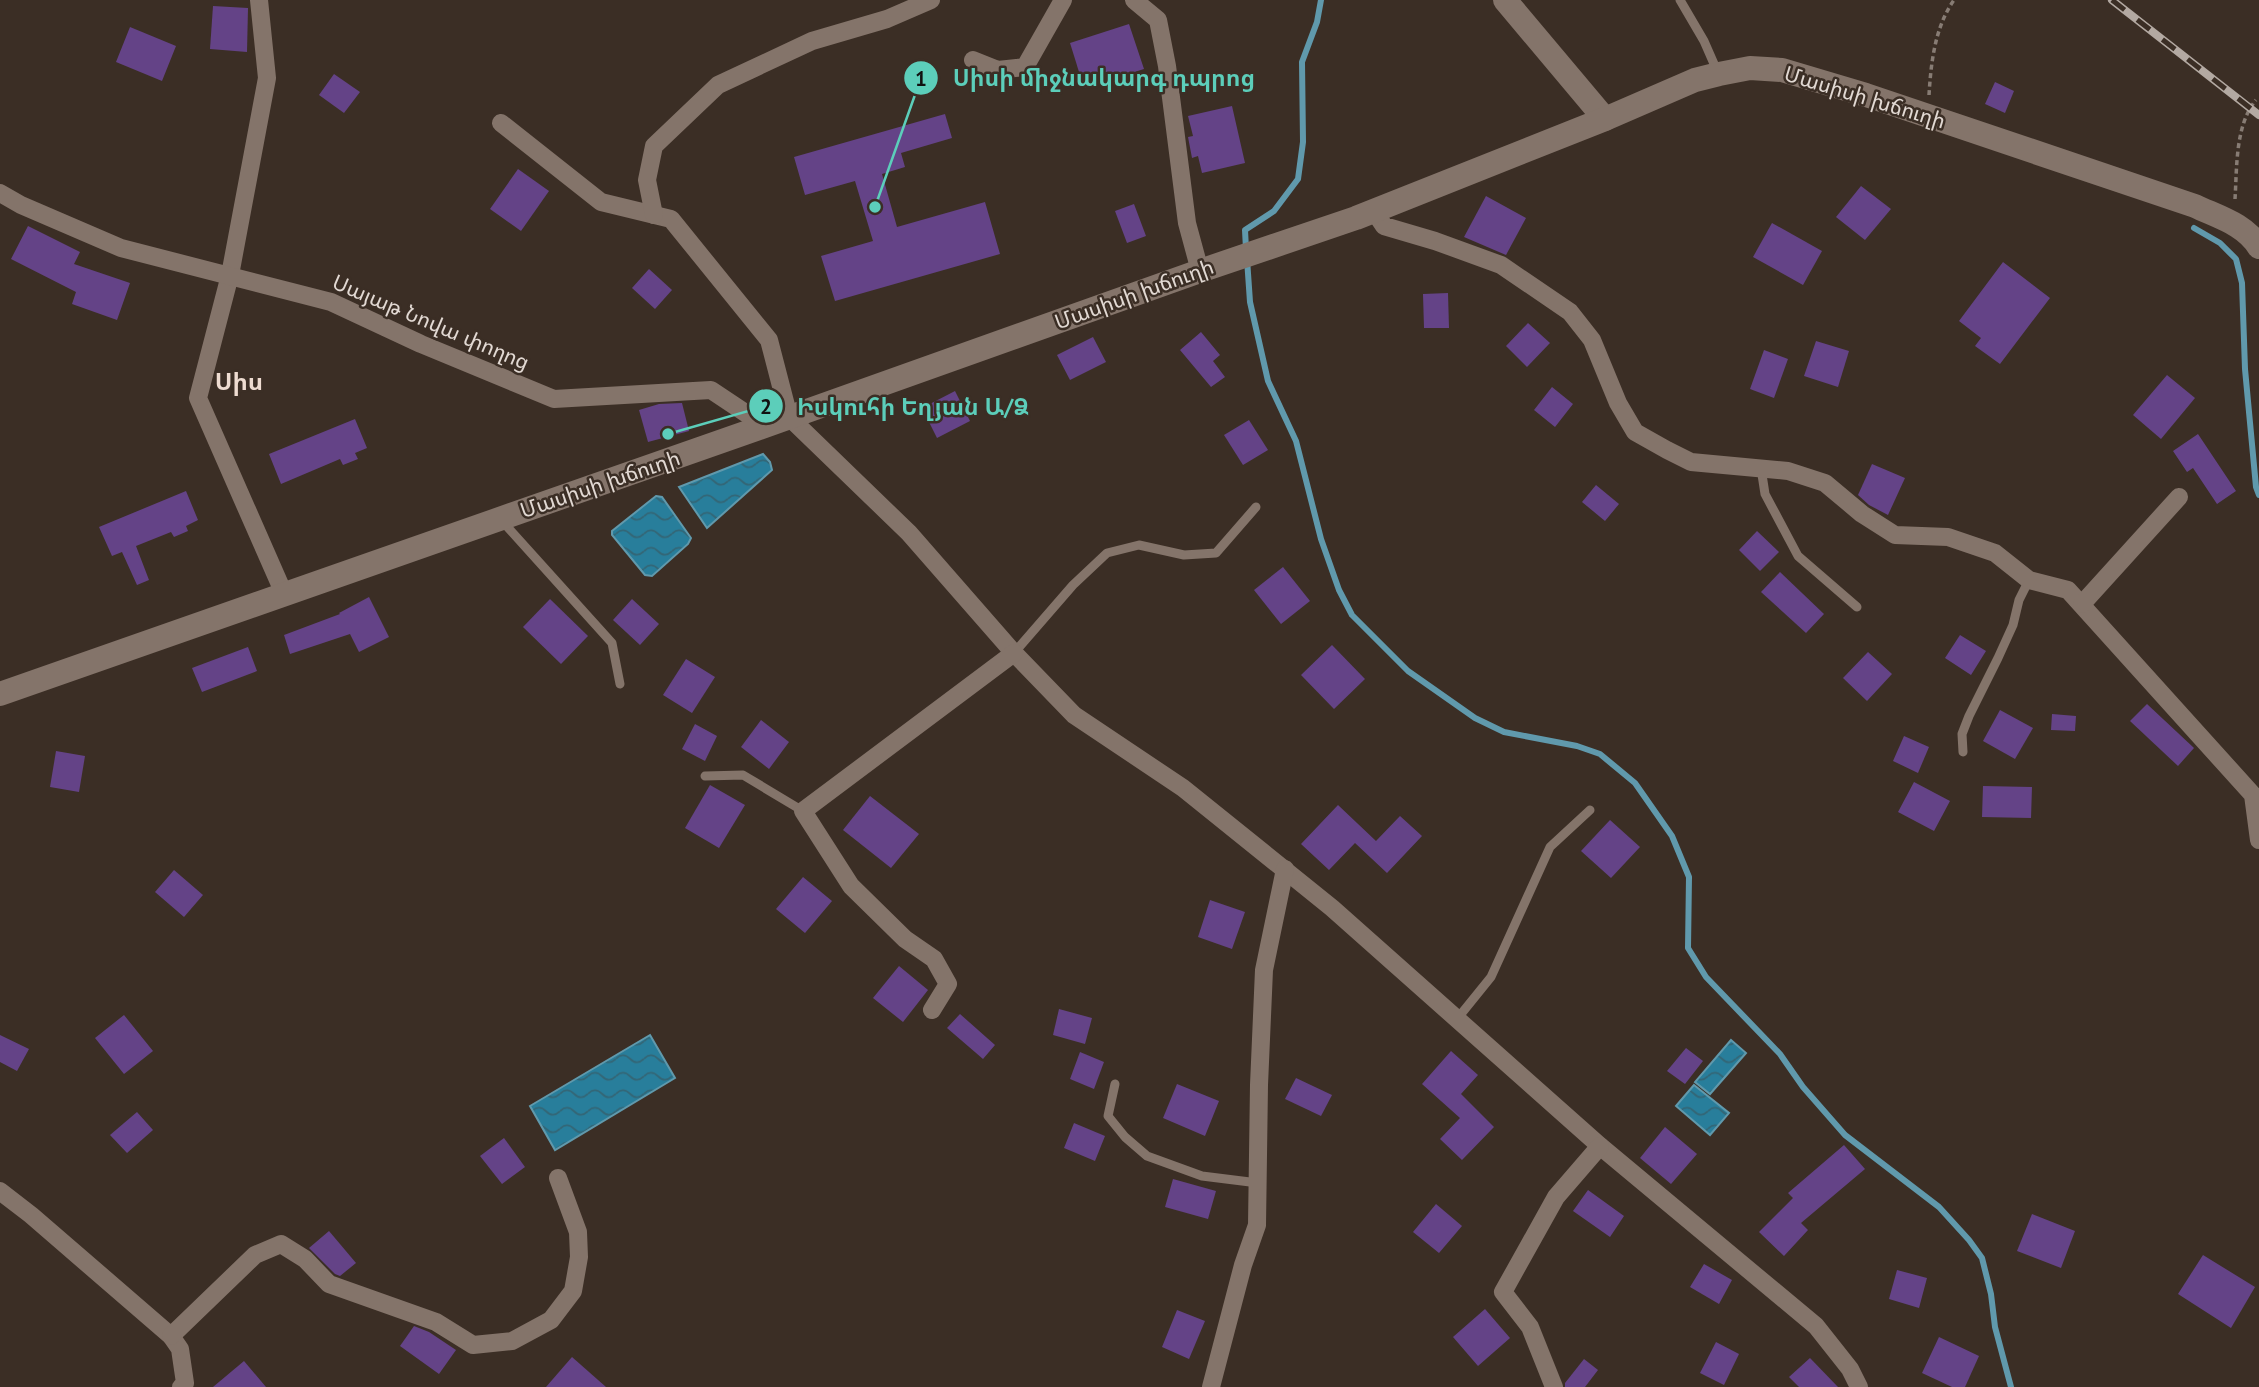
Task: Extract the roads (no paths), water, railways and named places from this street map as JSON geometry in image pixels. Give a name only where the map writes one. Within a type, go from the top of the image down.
[{"type":"main road","points":[[1505,0],[1605,119]]},
{"type":"main road","name":"Մասիսի խճուղի","points":[[0,694],[1365,214],[1605,119],[1695,80],[1719,74],[1750,68],[1782,70],[1928,116],[2194,206],[2239,226],[2259,247]]},
{"type":"street","points":[[259,0],[268,78],[230,275],[198,398],[285,596]]},
{"type":"street","points":[[654,215],[647,180],[654,146],[718,85],[812,41],[887,19],[932,0]]},
{"type":"street","points":[[973,60],[998,70],[1025,67],[1063,0]]},
{"type":"street","points":[[1134,0],[1158,20],[1167,66],[1187,223],[1200,271]]},
{"type":"street","points":[[501,123],[601,202],[671,219],[769,340],[789,417],[909,533],[1014,653],[1074,715],[1183,788],[1285,869],[1600,1146],[1816,1326],[1850,1369],[1859,1387]]},
{"type":"street","name":"Սայաթ Նովա փողոց","points":[[0,193],[21,205],[121,248],[331,302],[421,344],[554,399],[710,390],[765,426]]},
{"type":"street","points":[[1365,214],[1384,226],[1436,241],[1501,265],[1570,312],[1592,340],[1618,403],[1635,432],[1691,462],[1788,471],[1825,483],[1862,514],[1895,535],[1948,537],[1995,553],[2029,580],[2068,590],[2253,795],[2259,840]]},
{"type":"street","points":[[2082,604],[2179,497]]},
{"type":"street","points":[[932,1010],[948,985],[934,959],[905,939],[851,886],[803,811],[1014,653]]},
{"type":"street","points":[[1211,1387],[1242,1265],[1257,1225],[1264,970],[1285,869]]},
{"type":"street","points":[[1554,1387],[1530,1327],[1503,1292],[1556,1197],[1600,1146]]},
{"type":"street","points":[[171,1336],[255,1255],[281,1244],[305,1259],[329,1284],[436,1322],[473,1345],[512,1341],[551,1320],[573,1292],[579,1256],[578,1232],[558,1178]]},
{"type":"street","points":[[0,1191],[171,1336],[180,1349],[185,1383],[181,1387]]},
{"type":"lane","points":[[1680,0],[1704,41],[1719,74]]},
{"type":"lane","points":[[1761,468],[1765,494],[1798,556],[1857,607]]},
{"type":"lane","points":[[1014,653],[1073,585],[1107,553],[1139,545],[1184,555],[1216,553],[1256,507]]},
{"type":"lane","points":[[501,519],[612,643],[620,684]]},
{"type":"lane","points":[[1963,751],[1962,734],[2013,625],[2019,600],[2029,580]]},
{"type":"lane","points":[[705,776],[743,775],[803,811]]},
{"type":"lane","points":[[1457,1018],[1491,977],[1550,847],[1590,810]]},
{"type":"lane","points":[[1115,1084],[1108,1116],[1125,1137],[1147,1156],[1202,1176],[1258,1183]]},
{"type":"water","points":[[763,454],[770,462],[772,470],[707,528],[679,487]]},
{"type":"water","points":[[656,496],[662,497],[691,538],[688,544],[652,576],[645,575],[612,535],[612,531]]},
{"type":"water","points":[[650,1035],[675,1078],[555,1150],[530,1106]]},
{"type":"water","points":[[1731,1040],[1746,1053],[1710,1094],[1695,1082]]},
{"type":"water","points":[[1694,1085],[1729,1113],[1710,1135],[1676,1106]]},
{"type":"waterway","points":[[1246,249],[1245,230],[1274,211],[1298,179],[1303,142],[1302,62],[1317,22],[1321,0]]},
{"type":"waterway","points":[[2194,228],[2220,243],[2236,259],[2242,283],[2245,369],[2259,495]]},
{"type":"waterway","points":[[1247,259],[1250,302],[1268,381],[1296,441],[1321,539],[1339,590],[1352,615],[1408,671],[1475,718],[1504,732],[1577,746],[1600,754],[1635,783],[1672,836],[1689,877],[1688,948],[1706,977],[1780,1054],[1803,1087],[1845,1135],[1939,1207],[1982,1258],[1991,1294],[1995,1327],[2011,1387]]},
{"type":"railway","points":[[2112,0],[2259,115]]},
{"type":"place","name":"Սիսի միջնակարգ դպրոց","points":[[875,207]]},
{"type":"place","name":"Իսկուհի Եղյան Ա/Ձ","points":[[668,434]]},
{"type":"district","name":"Սիս","points":[[239,381]]}]
